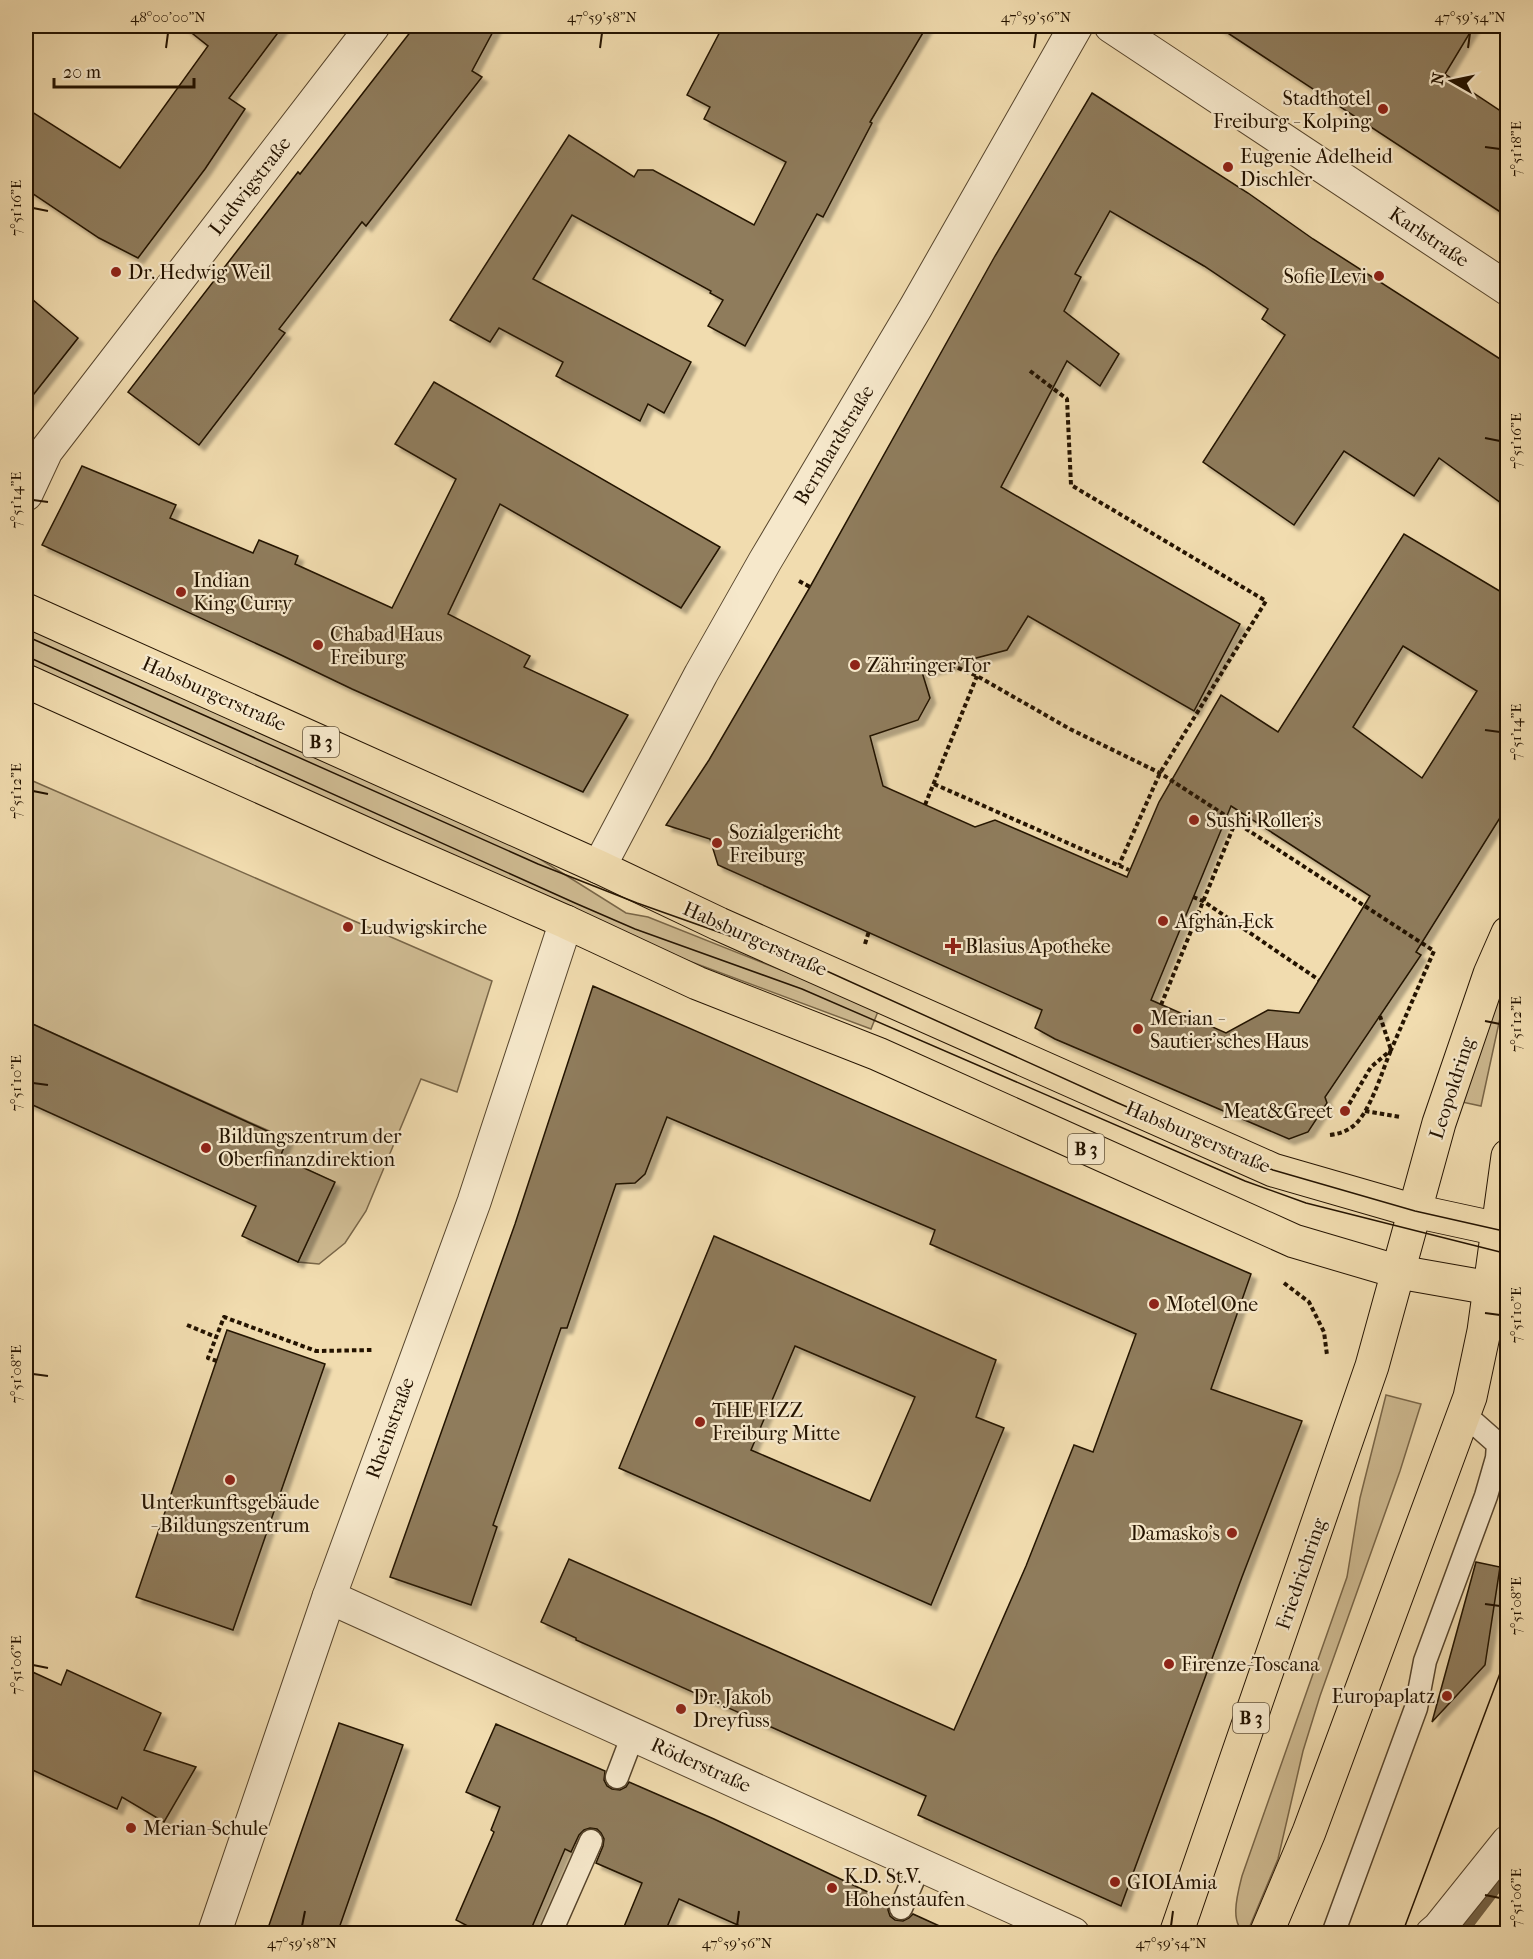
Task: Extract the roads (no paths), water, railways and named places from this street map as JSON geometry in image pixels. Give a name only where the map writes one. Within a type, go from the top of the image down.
[{"type":"main road","name":"Habsburgerstraße","points":[[26,610],[598,867],[719,924],[1273,1170],[1415,1211],[1503,1231]]},
{"type":"main road","name":"B 3","points":[[26,681],[566,922],[697,983],[878,1054],[1294,1241],[1399,1272],[1499,1288]]},
{"type":"main road","name":"Leopoldring","points":[[1415,1211],[1449,1093],[1490,974],[1508,933]]},
{"type":"main road","points":[[1266,1934],[1309,1832],[1470,1396],[1484,1331],[1499,1288],[1508,1156]]},
{"type":"main road","name":"Friedrichring","points":[[1176,1934],[1372,1366],[1415,1211]]},
{"type":"street","name":"Ludwigstraße","points":[[26,494],[46,451],[373,26]]},
{"type":"street","name":"Bernhardstraße","points":[[598,867],[701,674],[765,561],[916,307],[1076,26]]},
{"type":"street","name":"Karlstraße","points":[[1111,26],[1508,289]]},
{"type":"street","name":"Rheinstraße","points":[[214,1934],[329,1597],[474,1202],[566,922]]},
{"type":"street","name":"Röderstraße","points":[[329,1597],[1073,1934]]},
{"type":"street","points":[[1432,1934],[1508,1842]]},
{"type":"lane","points":[[1334,1934],[1416,1708],[1425,1661],[1486,1496],[1497,1458],[1498,1444],[1464,1414]]},
{"type":"lane","points":[[617,1777],[633,1735]]},
{"type":"lane","points":[[550,1934],[591,1841]]},
{"type":"lane","points":[[901,1908],[920,1864]]},
{"type":"waterway","points":[[1459,1934],[1508,1870]]},
{"type":"tram line","points":[[26,636],[538,864],[637,903],[820,968],[1118,1103],[1273,1170],[1415,1211],[1508,1232]]},
{"type":"tram line","points":[[26,656],[635,929],[802,989],[1245,1181],[1306,1203],[1508,1254]]},
{"type":"tram line","points":[[1402,1934],[1508,1652]]},
{"type":"place","name":"Stadthotel Freiburg - Kolping","points":[[1383,109]]},
{"type":"place","name":"Eugenie Adelheid Dischler","points":[[1228,167]]},
{"type":"place","name":"Dr. Hedwig Weil","points":[[116,272]]},
{"type":"place","name":"Sofie Levi","points":[[1379,276]]},
{"type":"place","name":"Indian King Curry","points":[[181,592]]},
{"type":"place","name":"Chabad Haus Freiburg","points":[[318,645]]},
{"type":"place","name":"Zähringer Tor","points":[[855,665]]},
{"type":"place","name":"Sushi Roller's","points":[[1194,820]]},
{"type":"place","name":"Sozialgericht Freiburg","points":[[717,843]]},
{"type":"place","name":"Afghan-Eck","points":[[1163,921]]},
{"type":"place","name":"Ludwigskirche","points":[[348,927]]},
{"type":"place","name":"Blasius Apotheke","points":[[953,946]]},
{"type":"place","name":"Merian - Sautier'sches Haus","points":[[1138,1029]]},
{"type":"place","name":"Meat&Greet","points":[[1345,1111]]},
{"type":"place","name":"Bildungszentrum der Oberfinanzdirektion","points":[[206,1148]]},
{"type":"place","name":"Motel One","points":[[1154,1304]]},
{"type":"place","name":"THE FIZZ Freiburg Mitte","points":[[700,1422]]},
{"type":"place","name":"Unterkunftsgebäude - Bildungszentrum","points":[[230,1480]]},
{"type":"place","name":"Damasko's","points":[[1232,1533]]},
{"type":"place","name":"Firenze-Toscana","points":[[1169,1664]]},
{"type":"place","name":"Europaplatz","points":[[1447,1696]]},
{"type":"place","name":"Dr. Jakob Dreyfuss","points":[[681,1709]]},
{"type":"place","name":"Merian-Schule","points":[[131,1828]]},
{"type":"place","name":"GIOIAmia","points":[[1115,1882]]},
{"type":"place","name":"K.D. St.V. Hohenstaufen","points":[[832,1888]]}]
